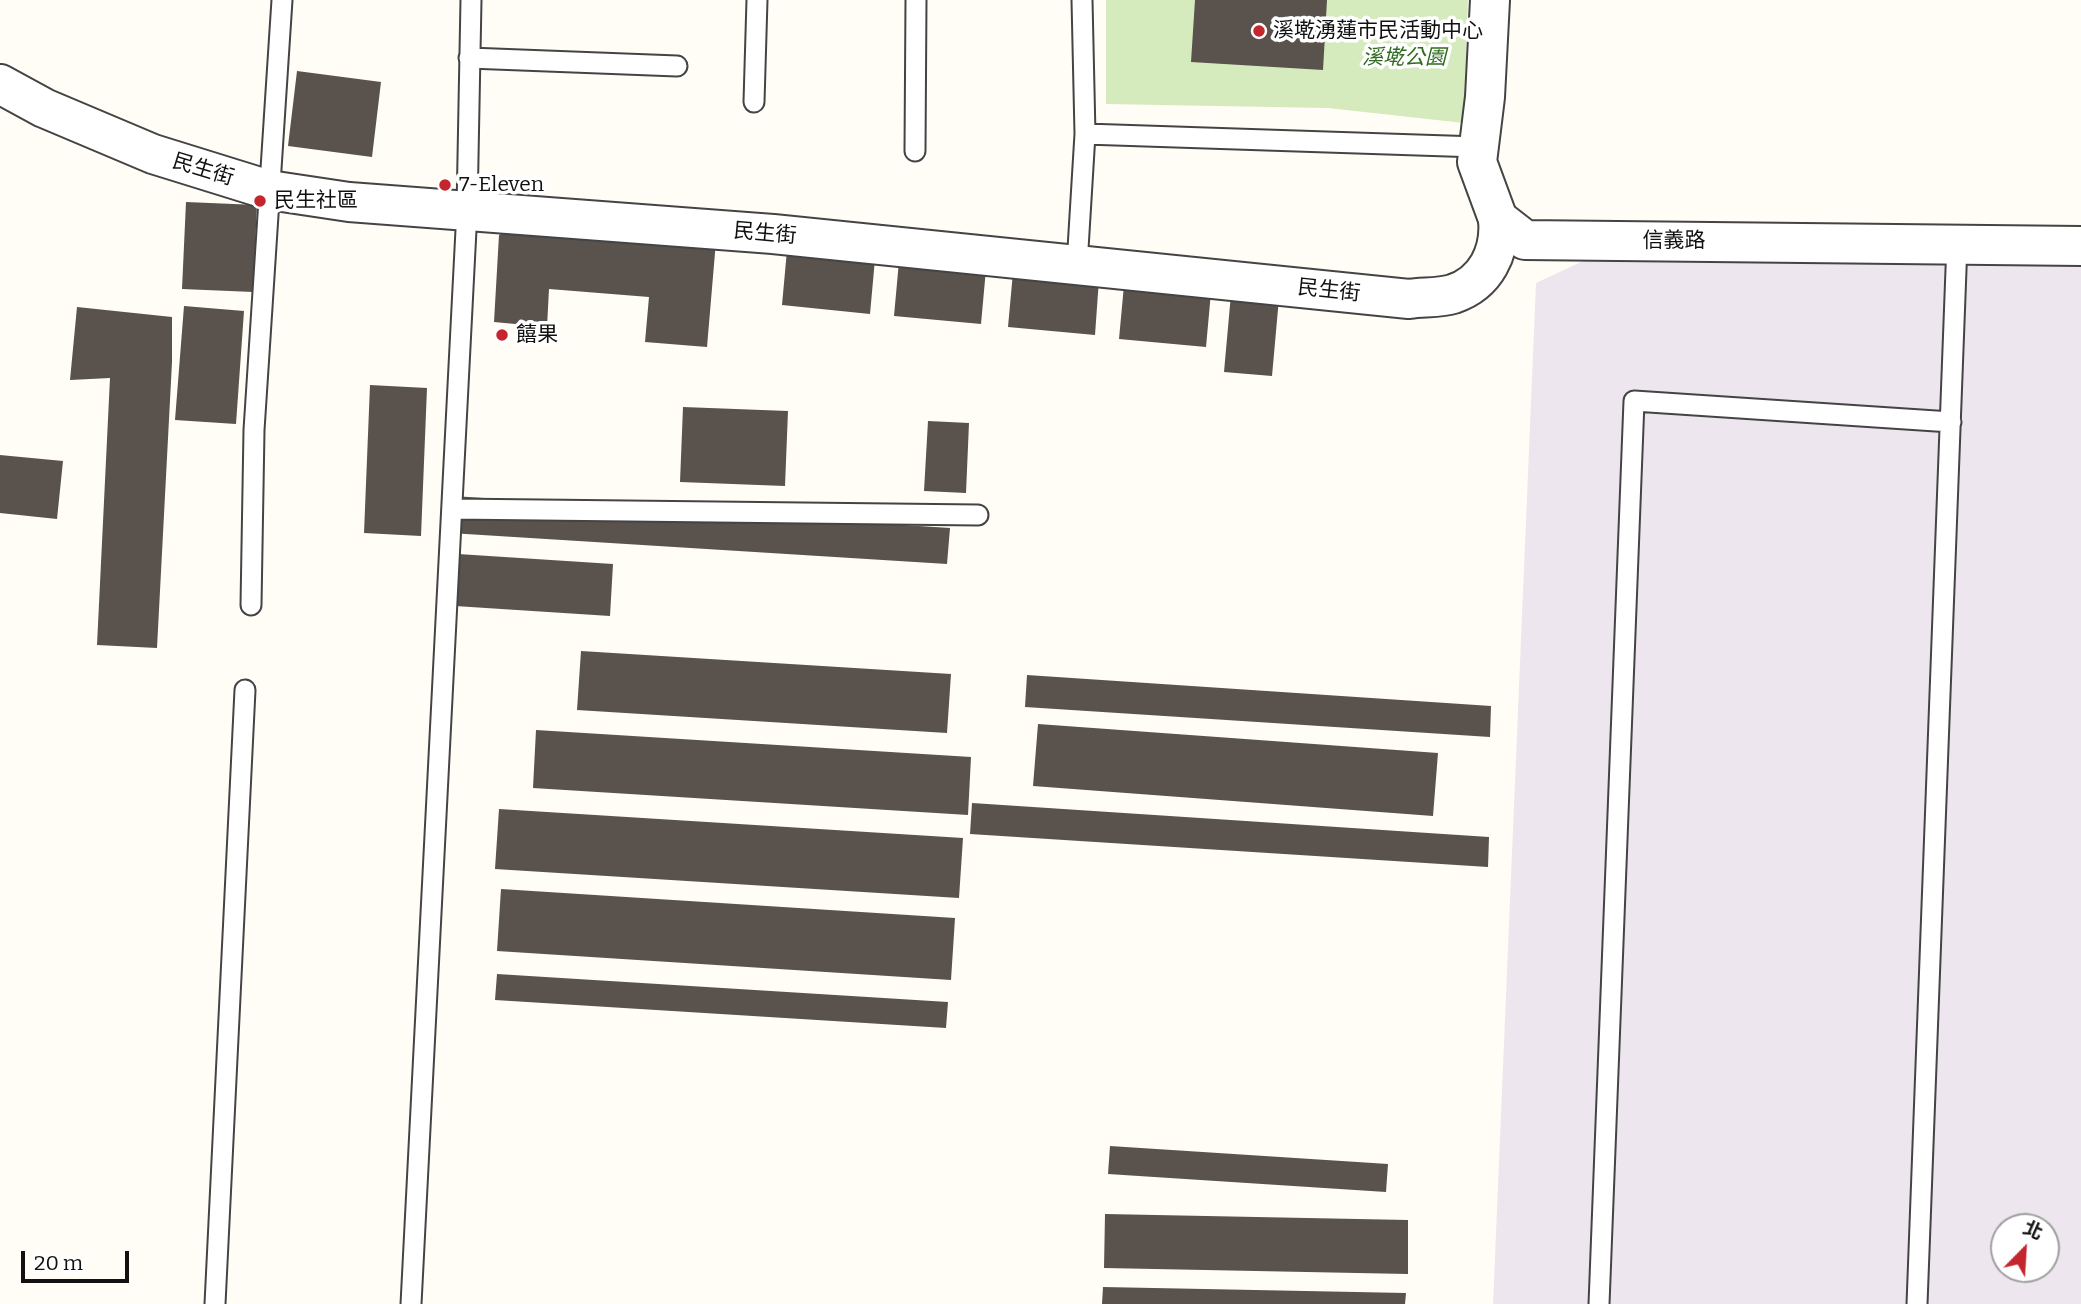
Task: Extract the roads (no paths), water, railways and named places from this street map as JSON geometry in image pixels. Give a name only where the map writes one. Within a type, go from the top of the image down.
[{"type":"street","points":[[1490,0],[1485,97],[1477,162],[1498,219]]},
{"type":"street","name":"民生街","points":[[0,84],[44,108],[153,154],[269,190],[349,202],[773,234],[1409,299],[1452,294],[1478,282],[1492,260],[1500,236],[1498,219]]},
{"type":"street","name":"信義路","points":[[1498,219],[1525,240],[2081,246]]},
{"type":"lane","points":[[251,605],[254,430],[282,0]]},
{"type":"lane","points":[[411,1304],[467,210],[471,0]]},
{"type":"lane","points":[[754,102],[757,0]]},
{"type":"lane","points":[[915,151],[916,0]]},
{"type":"lane","points":[[1077,265],[1085,134],[1082,0]]},
{"type":"lane","points":[[470,58],[677,66]]},
{"type":"lane","points":[[1085,134],[1478,147]]},
{"type":"lane","points":[[1917,1304],[1957,243]]},
{"type":"lane","points":[[1599,1304],[1634,401],[1951,422]]},
{"type":"lane","points":[[453,509],[978,515]]},
{"type":"lane","points":[[215,1304],[245,690]]},
{"type":"place","name":"溪墘湧蓮市民活動中心","points":[[1259,31]]},
{"type":"place","name":"7-Eleven","points":[[445,185]]},
{"type":"place","name":"民生社區","points":[[260,201]]},
{"type":"place","name":"饎果","points":[[502,335]]},
{"type":"park label","name":"溪墘公園","points":[[1404,58]]}]
